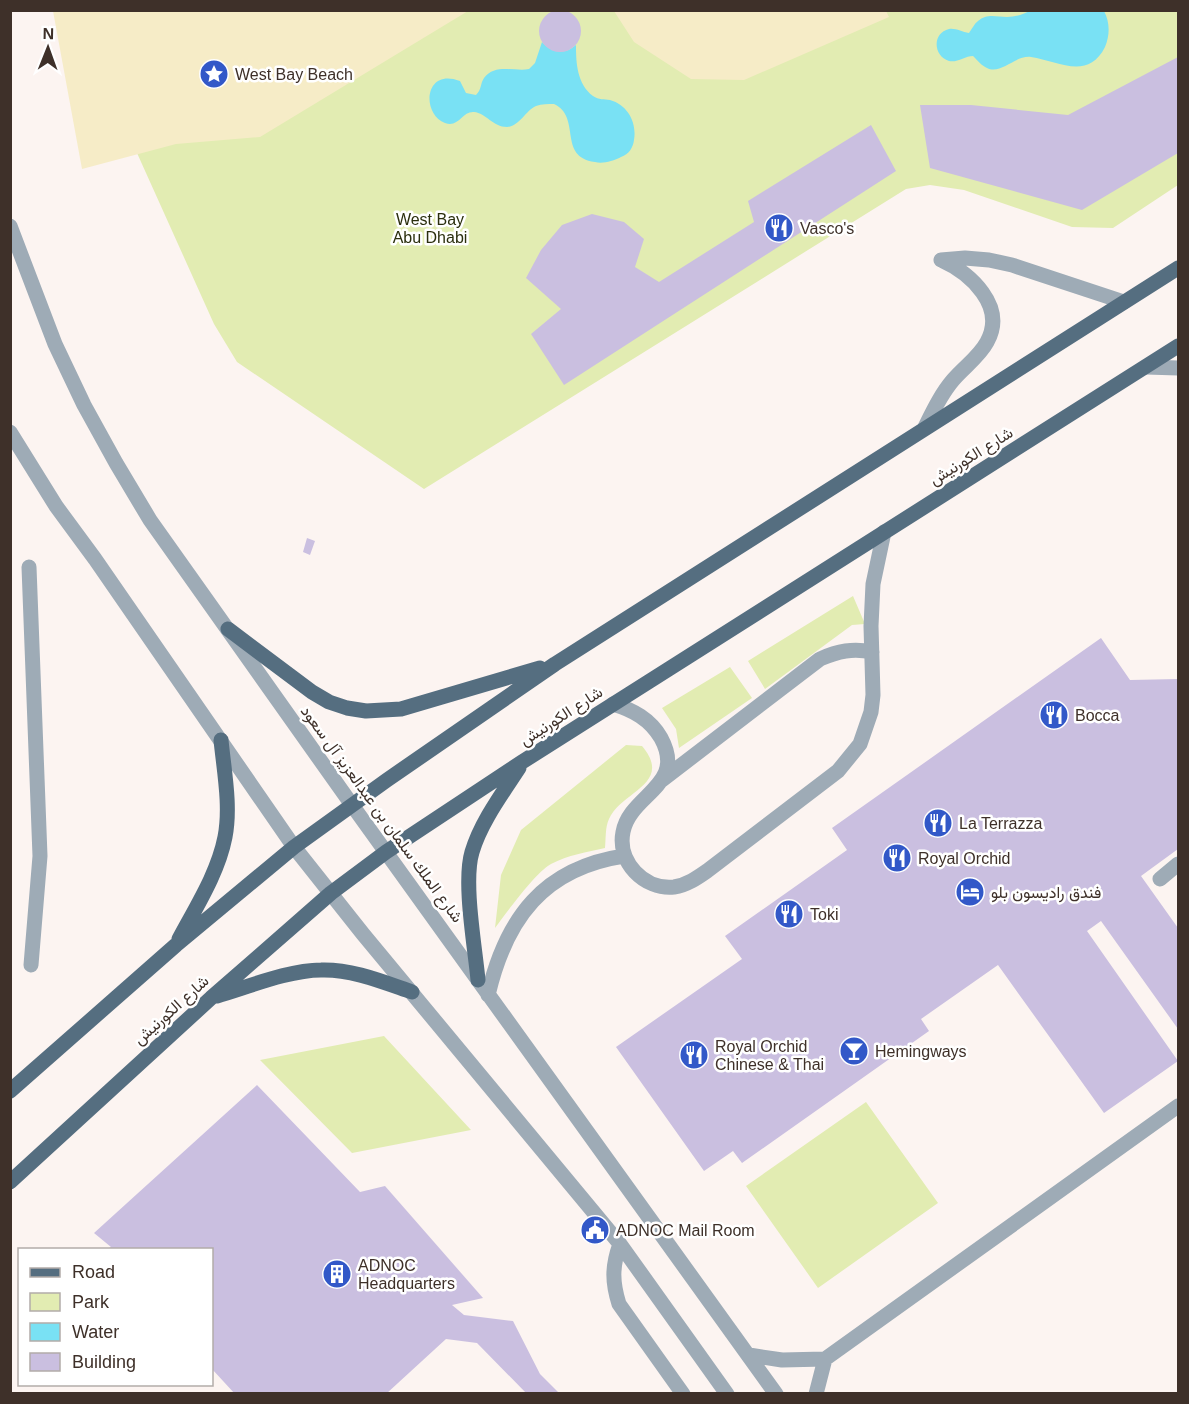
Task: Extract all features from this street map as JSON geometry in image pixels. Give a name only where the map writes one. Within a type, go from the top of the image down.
[{"type":"main road","points":[[10,1091],[176,945],[294,847],[352,805],[555,664],[1179,268]]},
{"type":"main road","name":"شارع الكورنيش","points":[[10,1182],[211,998],[331,893],[386,852],[522,762],[1179,346]]},
{"type":"main road","points":[[228,629],[312,692],[329,702],[366,711],[401,710],[555,664]]},
{"type":"main road","points":[[176,945],[215,868],[225,836],[227,811],[221,740]]},
{"type":"main road","points":[[478,980],[469,883],[471,854],[482,828],[522,762]]},
{"type":"main road","points":[[211,998],[291,974],[322,970],[353,973],[412,992]]},
{"type":"street","name":"شارع الملك سلمان بن عبدالعزيز آل سعود","points":[[10,226],[56,344],[84,405],[150,520],[488,995],[776,1394]]},
{"type":"street","points":[[925,428],[937,403],[952,381],[984,348],[989,340],[993,322],[989,304],[977,285],[961,270],[941,260],[965,258],[1000,262],[1124,302]]},
{"type":"street","points":[[1146,367],[1179,368]]},
{"type":"street","points":[[10,432],[56,506],[294,847],[620,1244],[727,1394]]},
{"type":"street","points":[[872,652],[840,651],[820,660],[662,780],[654,791],[634,809],[623,831],[624,856],[634,872],[649,883],[661,887],[686,884],[707,871],[838,771],[860,744],[872,712],[873,584],[884,532]]},
{"type":"street","points":[[29,567],[40,856],[32,965]]},
{"type":"street","points":[[613,704],[641,715],[660,736],[666,750],[667,760],[662,780]]},
{"type":"street","points":[[488,995],[503,946],[515,923],[530,903],[563,875],[603,859],[624,856]]},
{"type":"street","points":[[1160,879],[1179,864]]},
{"type":"street","points":[[749,1356],[790,1360],[825,1359],[1179,1106]]},
{"type":"street","points":[[620,1244],[614,1261],[613,1276],[619,1304],[682,1394]]},
{"type":"street","points":[[816,1394],[825,1359]]},
{"type":"green space","name":"West Bay Abu Dhabi","points":[[205,11],[1178,11],[1178,185],[1113,228],[1072,227],[964,190],[930,185],[906,189],[424,489],[237,362],[214,324],[119,113]]},
{"type":"green space","points":[[853,596],[865,624],[852,625],[765,689],[748,661]]},
{"type":"green space","points":[[730,667],[752,698],[679,748],[676,729],[662,708]]},
{"type":"green space","points":[[626,745],[642,746],[650,759],[652,770],[642,786],[615,809],[606,829],[605,848],[571,856],[544,869],[529,884],[495,928],[501,875],[521,830]]},
{"type":"green space","points":[[384,1036],[471,1130],[352,1153],[260,1060]]},
{"type":"green space","points":[[866,1102],[938,1203],[818,1288],[746,1186]]},
{"type":"sand","name":"West Bay Beach","points":[[53,10],[468,11],[260,137],[176,144],[82,169]]},
{"type":"sand","points":[[614,11],[886,11],[889,17],[744,80],[691,79],[634,42]]},
{"type":"water","points":[[1032,10],[1104,11],[1109,29],[1105,47],[1098,57],[1081,66],[1062,65],[1025,57],[998,69],[983,66],[973,56],[949,61],[937,50],[937,40],[943,31],[952,29],[969,33],[977,22],[985,17],[1014,16]]},
{"type":"water","points":[[542,42],[550,49],[559,51],[576,45],[578,73],[584,86],[593,96],[616,102],[626,110],[635,134],[633,146],[626,154],[605,162],[583,159],[576,153],[567,118],[554,104],[536,106],[515,124],[507,127],[498,125],[474,112],[466,114],[454,123],[445,123],[432,111],[430,93],[439,80],[448,78],[460,81],[466,93],[476,95],[489,73],[499,69],[529,69],[535,63]]},
{"type":"building","points":[[560,10],[575,16],[581,31],[575,46],[560,52],[545,46],[539,31],[545,16]]},
{"type":"building","points":[[1178,57],[1178,153],[1082,210],[930,168],[920,105],[971,105],[1068,115]]},
{"type":"building","points":[[871,125],[896,171],[564,385],[531,334],[561,309],[526,278],[541,250],[562,225],[592,214],[624,222],[644,239],[635,267],[659,282],[754,222],[748,201]]},
{"type":"building","points":[[307,538],[315,541],[310,555],[303,552]]},
{"type":"building","name":"فندق راديسون بلو","points":[[1101,638],[1130,680],[1178,679],[1178,849],[1141,876],[1178,928],[1178,1029],[1101,921],[1087,931],[1178,1061],[1104,1113],[998,965],[921,1019],[929,1031],[742,1163],[733,1151],[704,1171],[616,1047],[742,959],[725,936],[847,850],[832,828]]},
{"type":"building","points":[[257,1085],[360,1192],[385,1186],[483,1298],[452,1305],[464,1315],[513,1321],[540,1374],[560,1394],[527,1394],[477,1343],[446,1339],[386,1394],[235,1394],[213,1370],[213,1248],[109,1248],[111,1247],[94,1233]]},
{"type":"place","name":"West Bay Beach","points":[[214,74]]},
{"type":"place","name":"Vasco's","points":[[779,228]]},
{"type":"place","name":"Bocca","points":[[1054,715]]},
{"type":"place","name":"La Terrazza","points":[[938,823]]},
{"type":"place","name":"Royal Orchid","points":[[897,858]]},
{"type":"place","name":"فندق راديسون بلو","points":[[970,892]]},
{"type":"place","name":"Toki","points":[[789,914]]},
{"type":"place","name":"Hemingways","points":[[854,1051]]},
{"type":"place","name":"Royal Orchid Chinese & Thai","points":[[694,1055]]},
{"type":"place","name":"ADNOC Mail Room","points":[[595,1230]]},
{"type":"place","name":"ADNOC Headquarters","points":[[337,1274]]}]
